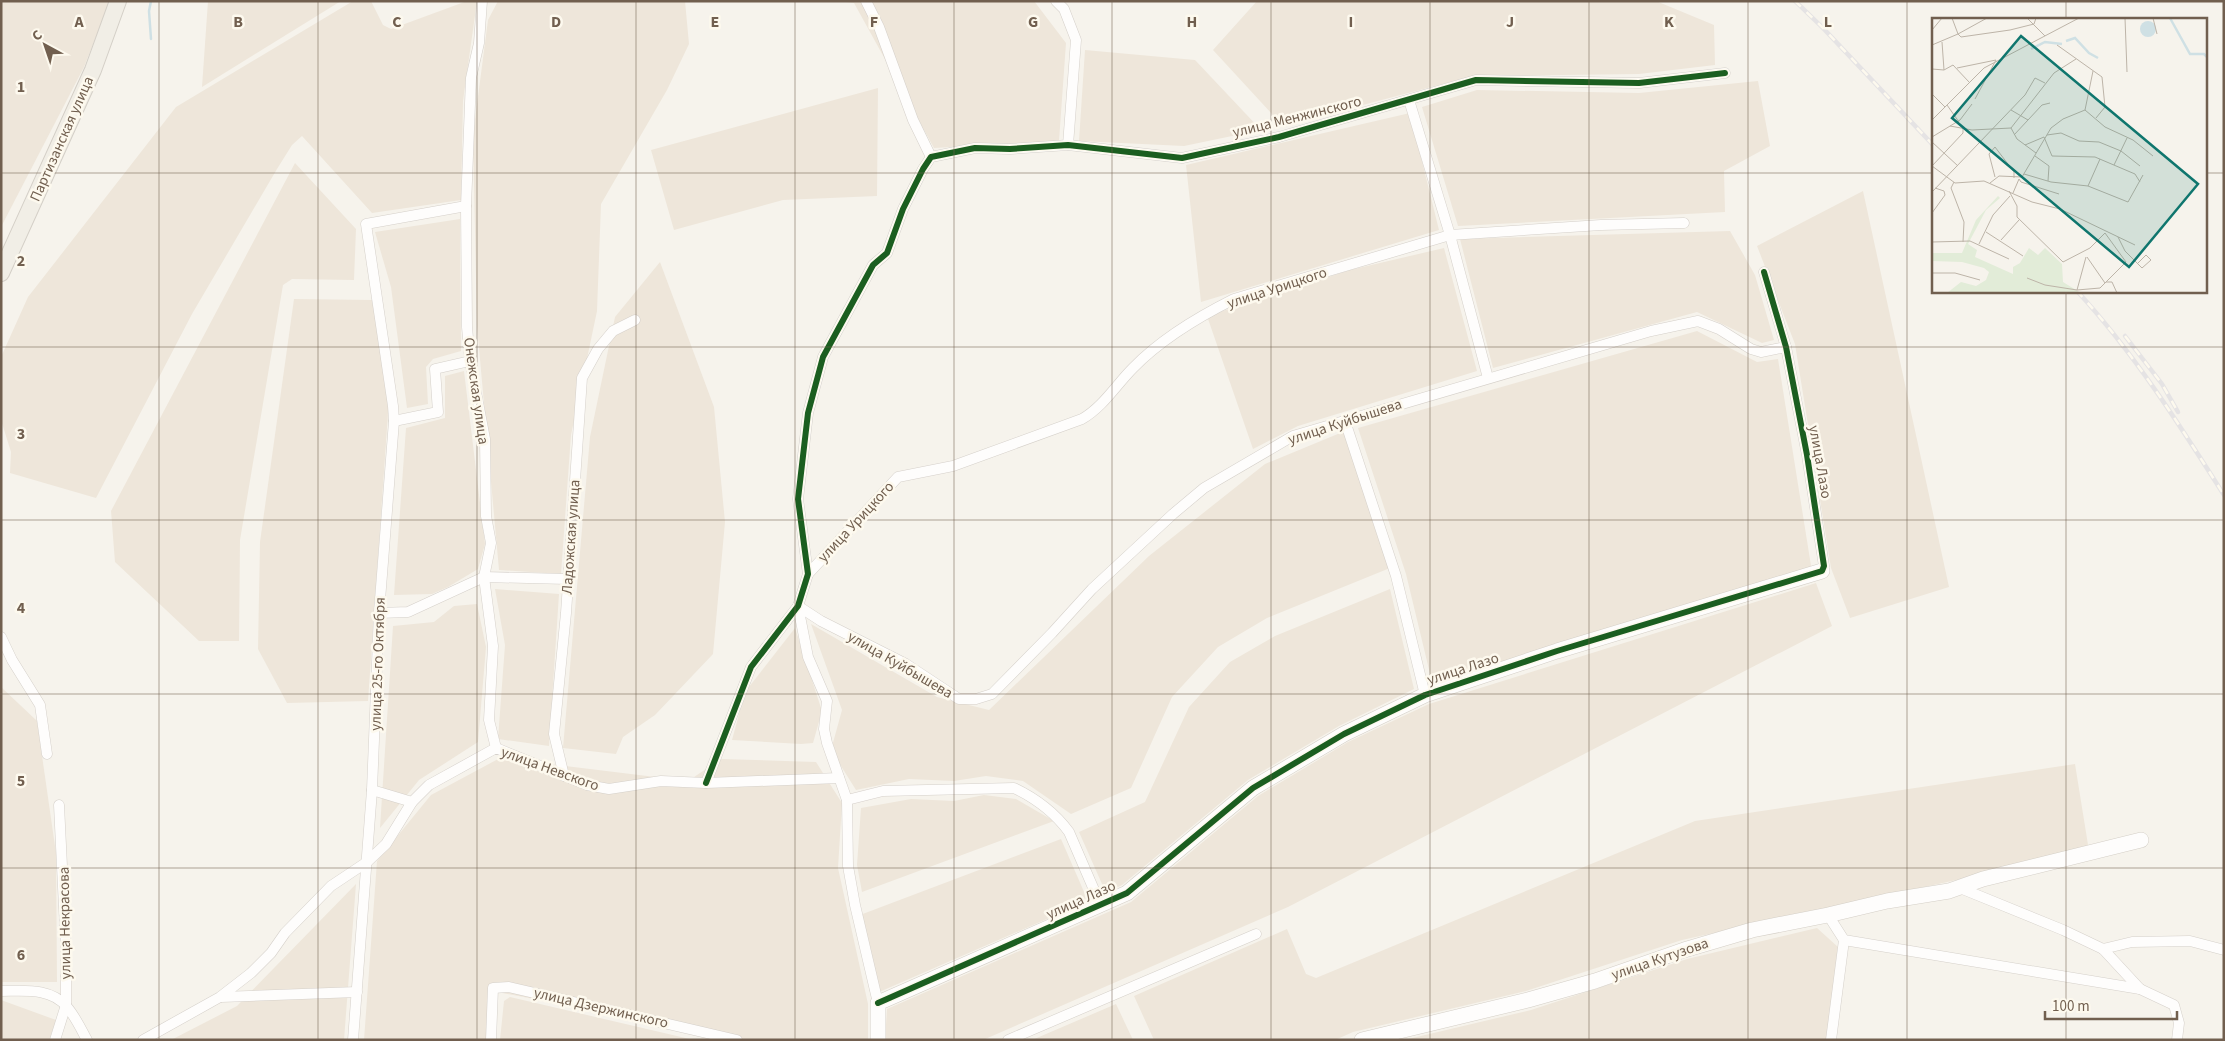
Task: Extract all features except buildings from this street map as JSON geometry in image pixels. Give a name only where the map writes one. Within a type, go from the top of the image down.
[{"type":"main road","name":"Партизанская улица","points":[[1,273],[94,70],[118,1]]},
{"type":"street","name":"Онежская улица","points":[[482,1],[479,43],[471,78],[466,206],[470,361],[485,439],[486,516],[491,542],[484,577],[493,646],[489,720],[496,748]]},
{"type":"street","points":[[706,783],[752,667],[798,606],[808,574],[798,498],[808,413],[823,357],[873,266],[887,253],[903,208],[932,157],[913,120],[879,27],[866,1]]},
{"type":"street","points":[[1056,1],[1064,9],[1076,40],[1068,145]]},
{"type":"street","name":"улица Менжинского","points":[[932,157],[975,148],[1010,149],[1068,145],[1182,158],[1280,136],[1476,80],[1639,83],[1725,73]]},
{"type":"street","points":[[1409,100],[1450,235],[1488,378]]},
{"type":"street","name":"улица 25-го Октября","points":[[353,1040],[372,790],[379,613],[394,421],[366,224],[466,206]]},
{"type":"street","name":"улица Урицкого","points":[[808,574],[898,477],[954,466],[1082,419],[1098,406],[1141,361],[1204,314],[1234,299],[1450,235],[1601,225],[1684,223]]},
{"type":"street","name":"улица Лазо","points":[[878,1003],[1127,894],[1253,788],[1344,734],[1425,695],[1557,651],[1822,571],[1824,566],[1808,464],[1786,347],[1764,272]]},
{"type":"street","name":"Ладожская улица","points":[[564,776],[554,734],[566,613],[582,378],[598,349],[613,331],[635,320]]},
{"type":"street","name":"улица Куйбышева","points":[[798,606],[821,621],[854,636],[906,664],[959,699],[976,699],[992,694],[1092,589],[1204,488],[1293,436],[1651,331],[1698,321],[1719,329],[1751,349],[1761,352],[1786,347]]},
{"type":"street","points":[[394,421],[438,412],[435,369],[470,361]]},
{"type":"street","points":[[1345,421],[1396,576],[1425,695]]},
{"type":"street","points":[[379,613],[408,612],[484,577],[567,580]]},
{"type":"street","points":[[798,606],[808,657],[827,701],[824,729],[847,800],[848,866],[878,1003],[878,1040]]},
{"type":"street","points":[[1,637],[12,660],[40,705],[47,754]]},
{"type":"street","name":"улица Невского","points":[[143,1040],[220,997],[251,973],[271,953],[285,933],[332,886],[367,862],[386,844],[412,802],[429,785],[496,748],[587,785],[609,789],[661,781],[706,783],[839,778]]},
{"type":"street","points":[[847,800],[883,791],[1014,788],[1032,797],[1065,827],[1101,906]]},
{"type":"street","points":[[372,790],[412,802]]},
{"type":"street","name":"улица Некрасова","points":[[54,1040],[66,1005],[66,921],[59,805]]},
{"type":"street","name":"улица Кутузова","points":[[1362,1040],[1528,1000],[1595,981],[1684,950],[1752,930],[1887,901],[1960,888],[1984,878],[2141,840]]},
{"type":"street","points":[[1960,888],[2063,930],[2102,949],[2140,989]]},
{"type":"street","points":[[1828,915],[1844,940],[1831,1040]]},
{"type":"street","points":[[1008,1040],[1256,934]]},
{"type":"street","points":[[1844,940],[2140,989],[2174,1005],[2179,1023],[2177,1040]]},
{"type":"street","points":[[2102,949],[2132,942],[2190,941],[2224,950]]},
{"type":"street","name":"улица Дзержинского","points":[[491,1040],[493,988],[509,987],[737,1040]]},
{"type":"street","points":[[1,991],[38,991],[47,994],[66,1005],[87,1040]]},
{"type":"street","points":[[220,997],[357,992]]},
{"type":"shaded area","points":[[1,1],[110,1],[84,67],[1,227]]},
{"type":"shaded area","points":[[208,1],[341,1],[202,87]]},
{"type":"shaded area","points":[[353,1],[371,1],[383,25],[391,29],[467,1],[477,1],[463,101],[461,200],[372,213],[302,136],[292,145],[277,169],[192,314],[96,498],[10,473],[11,452],[1,420],[1,357],[28,297],[176,107]]},
{"type":"shaded area","points":[[498,1],[685,1],[689,44],[667,90],[601,204],[597,311],[571,435],[561,574],[499,570],[477,326],[473,135],[488,20]]},
{"type":"shaded area","points":[[838,1],[1034,1],[1066,43],[1059,141],[934,148],[854,3]]},
{"type":"shaded area","points":[[1257,1],[1656,1],[1714,25],[1715,65],[1639,74],[1473,76],[1283,126],[1213,50]]},
{"type":"shaded area","points":[[1085,50],[1195,60],[1261,130],[1184,146],[1079,141]]},
{"type":"shaded area","points":[[1758,81],[1770,146],[1724,171],[1725,212],[1458,226],[1422,107],[1477,90],[1639,93]]},
{"type":"shaded area","points":[[878,88],[877,196],[783,200],[674,230],[651,150]]},
{"type":"shaded area","points":[[1410,113],[1439,230],[1201,302],[1186,165]]},
{"type":"shaded area","points":[[295,163],[356,229],[354,280],[292,279],[283,285],[240,540],[239,641],[199,641],[115,562],[111,511]]},
{"type":"shaded area","points":[[1863,191],[1949,587],[1850,618],[1831,568],[1795,344],[1757,246]]},
{"type":"shaded area","points":[[460,219],[461,351],[433,359],[426,367],[428,404],[407,408],[391,287],[375,232]]},
{"type":"shaded area","points":[[1730,231],[1755,275],[1774,340],[1762,343],[1697,312],[1493,368],[1460,239]]},
{"type":"shaded area","points":[[1444,248],[1477,371],[1298,426],[1253,449],[1207,316],[1350,270]]},
{"type":"shaded area","points":[[660,262],[714,407],[725,522],[713,654],[655,715],[623,737],[616,754],[563,748],[590,437],[615,317]]},
{"type":"shaded area","points":[[294,299],[373,300],[389,399],[368,701],[287,703],[258,649],[260,542]]},
{"type":"shaded area","points":[[1697,331],[1757,362],[1778,359],[1812,572],[1432,682],[1406,574],[1358,428]]},
{"type":"shaded area","points":[[464,371],[485,544],[478,569],[432,594],[394,595],[406,428],[445,418],[445,376]]},
{"type":"shaded area","points":[[1345,431],[1390,568],[1267,618],[1218,647],[1172,697],[1131,788],[1071,814],[1023,781],[986,776],[954,781],[909,779],[856,790],[831,750],[842,710],[811,624],[937,697],[989,710],[1149,556],[1265,464]]},
{"type":"shaded area","points":[[1816,583],[1832,626],[1288,907],[983,1040],[885,1040],[887,1009],[1131,902],[1258,796],[1348,742],[1429,704]]},
{"type":"shaded area","points":[[495,589],[559,594],[549,746],[498,739],[505,645]]},
{"type":"shaded area","points":[[1390,589],[1414,689],[1339,726],[1248,780],[1122,885],[1106,893],[1079,832],[1145,802],[1189,707],[1230,662],[1275,636]]},
{"type":"shaded area","points":[[477,604],[486,647],[478,742],[419,780],[380,828],[393,626],[434,622],[454,606]]},
{"type":"shaded area","points":[[795,628],[822,711],[813,743],[732,740],[745,692]]},
{"type":"shaded area","points":[[1,687],[37,721],[56,853],[57,982],[1,982]]},
{"type":"shaded area","points":[[500,758],[688,781],[721,759],[816,762],[842,803],[838,868],[868,1004],[868,1040],[749,1040],[497,992],[490,1040],[364,1040],[377,861],[431,795]]},
{"type":"shaded area","points":[[2075,764],[2089,851],[1682,940],[1526,991],[1353,1032],[1335,1040],[1154,1040],[1134,996],[1287,929],[1306,974],[1316,978],[1695,821]]},
{"type":"shaded area","points":[[984,795],[1016,799],[1054,821],[862,892],[857,865],[861,808],[911,799],[954,801]]},
{"type":"shaded area","points":[[1061,839],[1088,901],[877,993],[860,915]]},
{"type":"shaded area","points":[[356,884],[344,1040],[171,1040],[237,1006]]},
{"type":"shaded area","points":[[1817,928],[1838,947],[1827,1040],[1404,1040],[1531,1010],[1687,959]]},
{"type":"shaded area","points":[[510,997],[694,1040],[500,1040],[504,1001]]},
{"type":"shaded area","points":[[1,1000],[56,1020],[49,1040],[1,1040]]},
{"type":"shaded area","points":[[1116,1004],[1133,1040],[1032,1040]]},
{"type":"waterway","points":[[151,1],[149,11],[151,39]]},
{"type":"railway","points":[[1795,1],[1823,28],[1932,144]]},
{"type":"railway","points":[[2078,292],[2137,364],[2224,495]]},
{"type":"railway","points":[[2125,336],[2162,384],[2178,412]]},
{"type":"cycle path","points":[[706,783],[751,667],[798,606],[808,574],[798,499],[808,413],[823,357],[873,265],[887,253],[903,209],[931,157],[975,148],[1010,149],[1068,145],[1182,158],[1279,137],[1476,80],[1639,83],[1725,73]]},
{"type":"cycle path","points":[[878,1003],[1127,893],[1253,788],[1344,734],[1425,695],[1557,651],[1822,571],[1824,566],[1807,455],[1786,347],[1764,272]]}]
